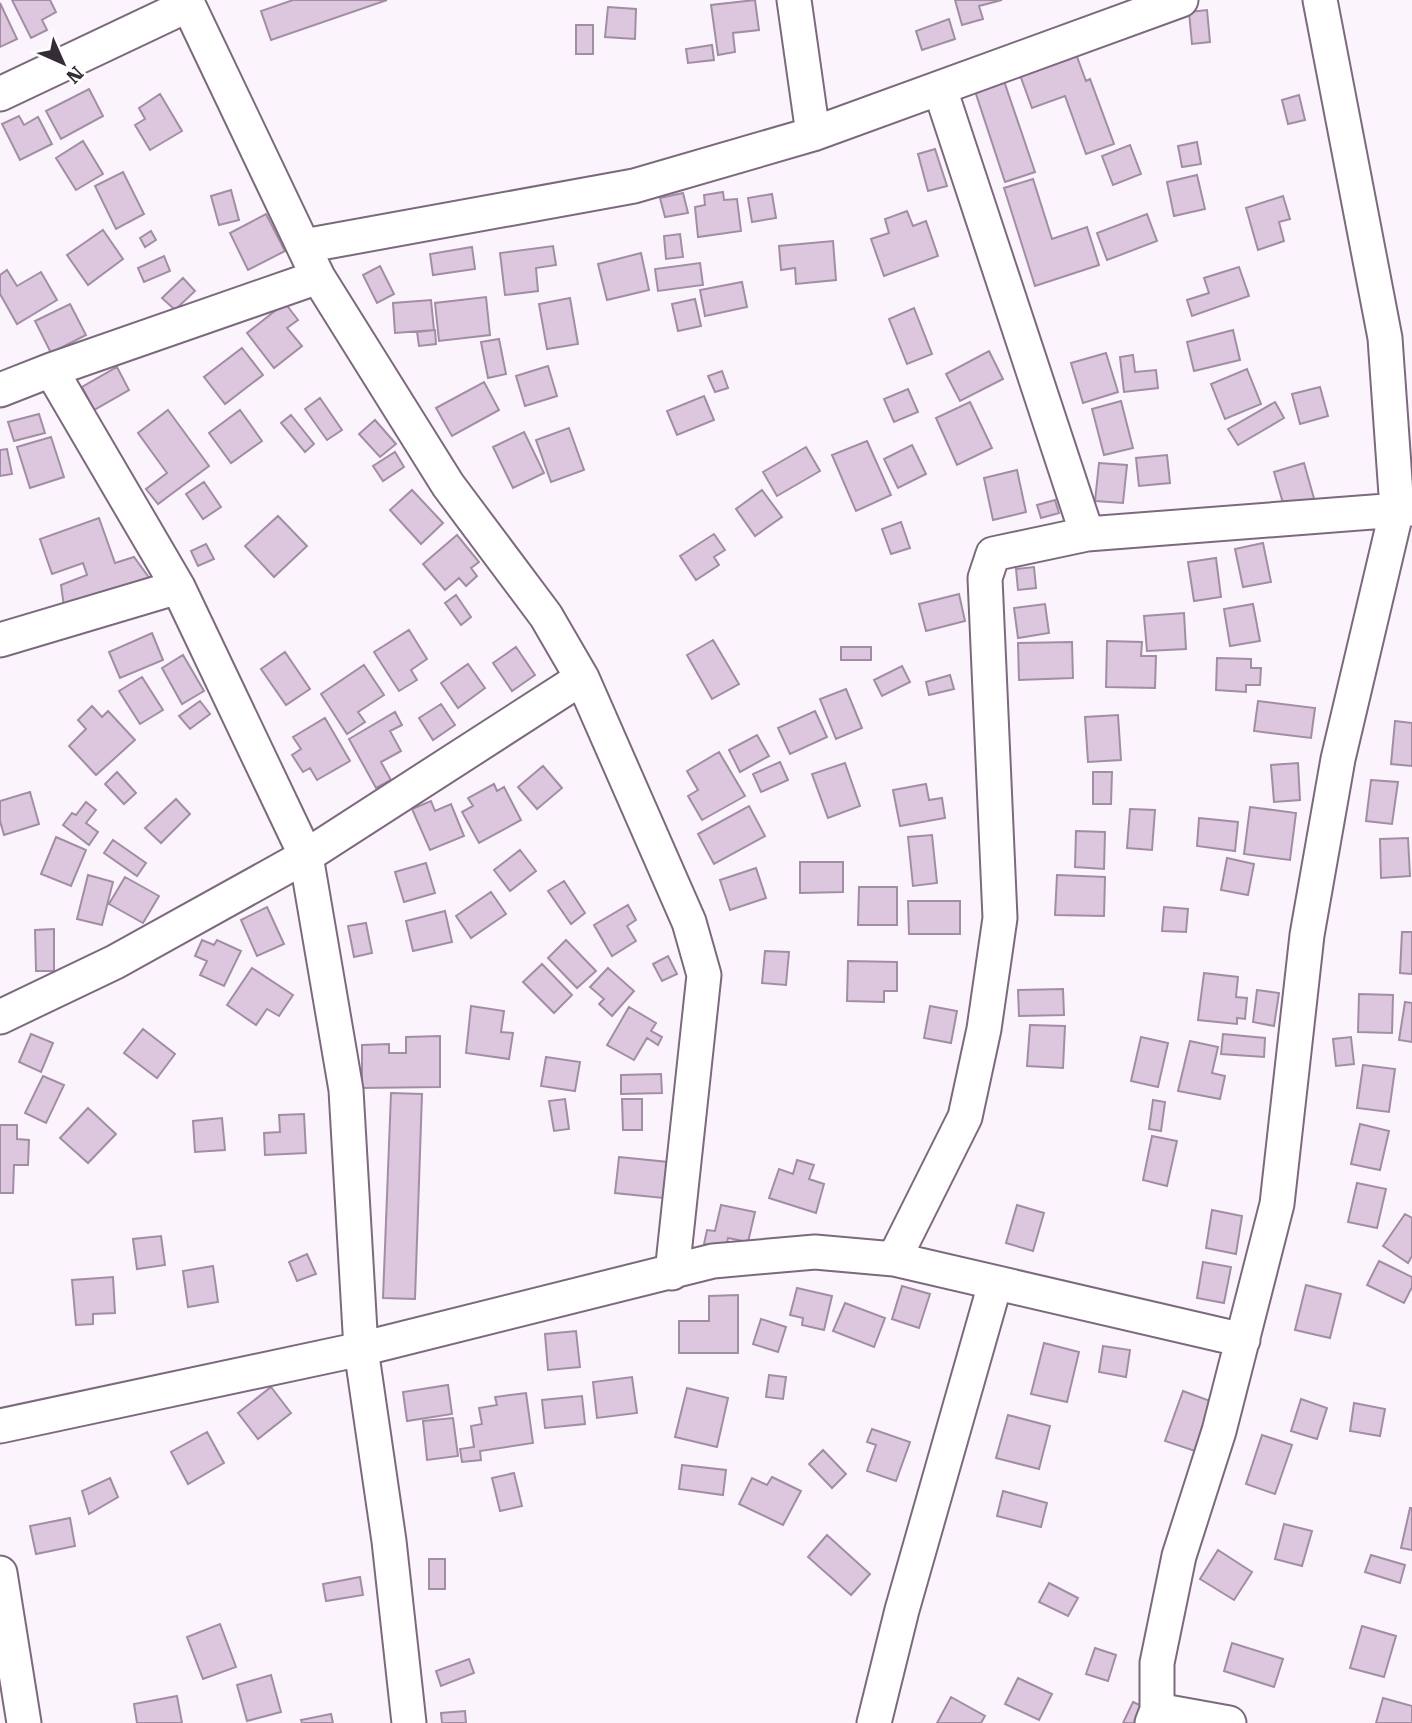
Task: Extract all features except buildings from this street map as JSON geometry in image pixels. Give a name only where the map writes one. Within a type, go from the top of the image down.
[{"type":"street","points":[[794,0],[813,134]]},
{"type":"street","points":[[304,246],[634,186],[813,134],[1181,0]]},
{"type":"street","points":[[1229,1723],[1154,1716],[1157,1663],[1179,1556],[1219,1431],[1277,1204],[1307,935],[1338,759],[1404,509],[1384,338],[1320,0]]},
{"type":"street","points":[[0,94],[187,2],[318,277],[448,485],[545,616],[582,678],[689,922],[705,975],[672,1273]]},
{"type":"street","points":[[940,89],[1087,534]]},
{"type":"street","points":[[0,390],[318,277]]},
{"type":"street","points":[[51,370],[178,587],[306,856],[346,1090],[360,1349],[389,1541],[409,1723]]},
{"type":"street","points":[[894,1259],[965,1117],[985,1029],[1000,918],[985,615],[985,578],[993,554],[1087,534],[1404,509]]},
{"type":"street","points":[[0,639],[178,587]]},
{"type":"street","points":[[0,1017],[115,962],[306,856],[582,678]]},
{"type":"street","points":[[0,1426],[360,1349],[713,1261],[815,1252],[894,1259],[1243,1340]]},
{"type":"street","points":[[874,1723],[902,1610],[995,1284]]},
{"type":"street","points":[[0,1573],[24,1723]]}]
